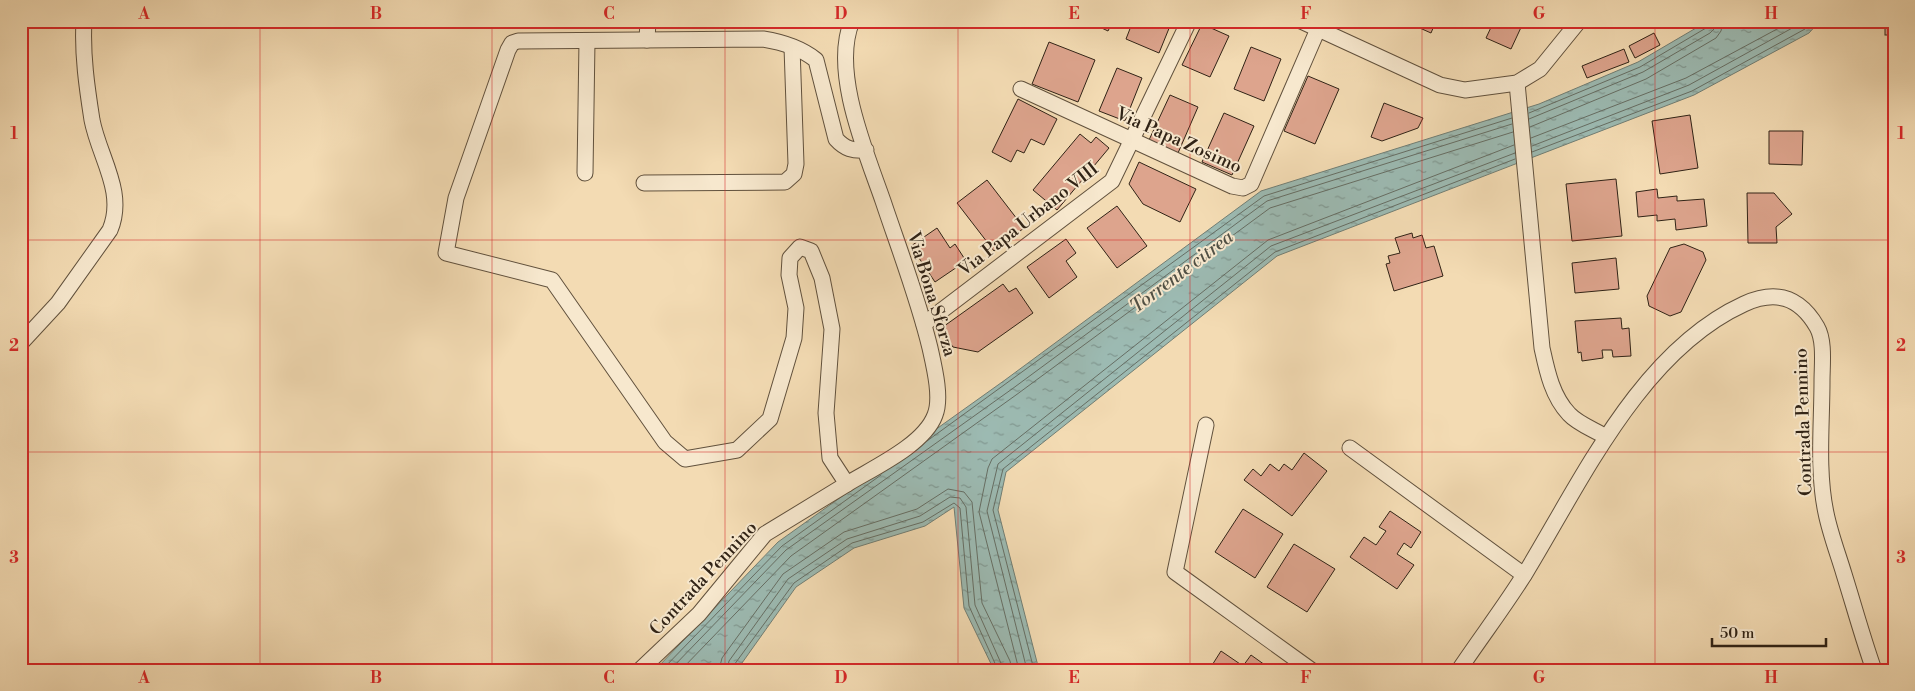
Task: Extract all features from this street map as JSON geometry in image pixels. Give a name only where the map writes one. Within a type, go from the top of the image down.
[{"type":"street","points":[[21,343],[58,303],[110,230],[115,218],[114,188],[102,158],[92,120],[83,47],[84,21]]},
{"type":"street","points":[[647,40],[648,21]]},
{"type":"street","name":"Via Bona Sforza","points":[[847,484],[921,438],[936,415],[937,379],[924,324],[866,150],[850,93],[845,54],[852,21]]},
{"type":"street","name":"Via Papa Urbano VIII","points":[[924,324],[1112,181],[1189,21]]},
{"type":"street","points":[[1301,21],[1440,85],[1465,90],[1517,83],[1540,69],[1579,21]]},
{"type":"street","name":"Via Papa Zosimo","points":[[1021,89],[1232,186],[1243,188],[1251,184],[1318,29]]},
{"type":"street","points":[[847,484],[830,458],[826,405],[832,329],[822,278],[811,251],[800,247],[790,258],[789,276],[796,308],[794,338],[770,419],[737,450],[686,458],[665,442],[552,280],[446,253],[456,198],[512,43],[518,41],[763,38],[792,47],[816,60],[836,139],[843,147],[854,150],[866,150]]},
{"type":"street","points":[[585,173],[588,41]]},
{"type":"street","points":[[644,183],[786,182],[791,178],[796,164],[792,47]]},
{"type":"street","points":[[1517,83],[1542,348],[1548,376],[1556,394],[1570,415],[1606,437]]},
{"type":"street","name":"Contrada Pennino","points":[[1459,670],[1524,575],[1606,437],[1675,351],[1733,310],[1759,298],[1777,296],[1789,299],[1801,308],[1818,328],[1822,350],[1822,467],[1826,513],[1874,670]]},
{"type":"street","points":[[1206,425],[1175,572],[1311,670]]},
{"type":"street","points":[[1350,448],[1524,575]]},
{"type":"street","name":"Contrada Pennino","points":[[640,670],[699,614],[765,534],[847,484]]},
{"type":"water","name":"Torrente citrea","points":[[1708,21],[1820,21],[1809,33],[1694,95],[1277,256],[1006,472],[998,510],[1039,670],[994,670],[964,608],[954,507],[925,526],[854,548],[796,587],[737,670],[655,670],[778,542],[1005,380],[1261,191],[1539,104],[1638,62]]},
{"type":"building","points":[[1087,21],[1113,21],[1108,31]]},
{"type":"building","points":[[1133,21],[1172,21],[1159,53],[1126,39]]},
{"type":"building","points":[[1404,21],[1436,21],[1431,33]]},
{"type":"building","points":[[1494,21],[1524,21],[1511,49],[1486,38]]},
{"type":"building","points":[[1885,21],[1894,21],[1894,35],[1885,35]]},
{"type":"building","points":[[1202,24],[1229,36],[1210,77],[1182,65]]},
{"type":"building","points":[[1654,33],[1660,45],[1635,58],[1629,46]]},
{"type":"building","points":[[1049,42],[1095,60],[1078,102],[1032,84]]},
{"type":"building","points":[[1251,47],[1281,59],[1264,101],[1234,89]]},
{"type":"building","points":[[1624,49],[1629,62],[1587,78],[1582,66]]},
{"type":"building","points":[[1117,68],[1142,78],[1125,121],[1099,111]]},
{"type":"building","points":[[1308,76],[1339,89],[1315,144],[1284,131]]},
{"type":"building","points":[[1170,95],[1198,107],[1178,153],[1149,140]]},
{"type":"building","points":[[1018,99],[1057,119],[1044,145],[1031,139],[1024,153],[1017,150],[1011,162],[992,152]]},
{"type":"building","points":[[1384,103],[1423,118],[1418,128],[1382,141],[1371,137]]},
{"type":"building","points":[[1224,113],[1254,126],[1232,175],[1202,162]]},
{"type":"building","points":[[1690,115],[1698,168],[1660,174],[1652,121]]},
{"type":"building","points":[[1769,131],[1803,131],[1802,165],[1769,164]]},
{"type":"building","points":[[1080,134],[1091,143],[1096,137],[1109,148],[1057,210],[1033,190]]},
{"type":"building","points":[[1139,162],[1196,189],[1180,222],[1143,204],[1129,184]]},
{"type":"building","points":[[1616,179],[1622,236],[1572,241],[1566,184]]},
{"type":"building","points":[[987,180],[1024,228],[994,251],[957,203]]},
{"type":"building","points":[[1657,189],[1658,198],[1677,196],[1677,201],[1704,199],[1707,226],[1676,230],[1675,219],[1657,221],[1657,215],[1638,217],[1636,192]]},
{"type":"building","points":[[1747,193],[1774,193],[1792,214],[1776,227],[1777,243],[1748,243]]},
{"type":"building","points":[[1117,206],[1147,246],[1117,268],[1087,228]]},
{"type":"building","points":[[937,228],[950,248],[955,244],[966,261],[935,282],[911,246]]},
{"type":"building","points":[[1412,233],[1413,238],[1422,235],[1426,248],[1434,246],[1443,276],[1394,291],[1386,264],[1390,263],[1388,256],[1400,253],[1395,238]]},
{"type":"building","points":[[1066,239],[1076,253],[1066,261],[1077,277],[1049,298],[1027,267]]},
{"type":"building","points":[[1684,244],[1703,252],[1706,260],[1681,312],[1670,316],[1649,306],[1647,296],[1670,248]]},
{"type":"building","points":[[1616,258],[1619,289],[1575,293],[1572,263]]},
{"type":"building","points":[[1003,284],[1009,292],[1016,288],[1033,313],[978,352],[953,347],[940,329]]},
{"type":"building","points":[[1621,318],[1622,329],[1629,328],[1631,356],[1613,357],[1612,350],[1602,350],[1603,358],[1582,361],[1581,352],[1578,353],[1575,321]]},
{"type":"building","points":[[1304,453],[1327,471],[1292,516],[1244,480],[1253,469],[1261,476],[1270,464],[1279,471],[1284,464],[1292,470]]},
{"type":"building","points":[[1243,509],[1283,534],[1255,578],[1215,552]]},
{"type":"building","points":[[1390,511],[1421,532],[1411,548],[1404,543],[1397,554],[1414,565],[1397,589],[1350,557],[1364,537],[1376,545],[1386,531],[1379,527]]},
{"type":"building","points":[[1294,544],[1335,569],[1307,612],[1267,587]]},
{"type":"building","points":[[1221,651],[1243,666],[1251,655],[1272,670],[1209,670]]}]
